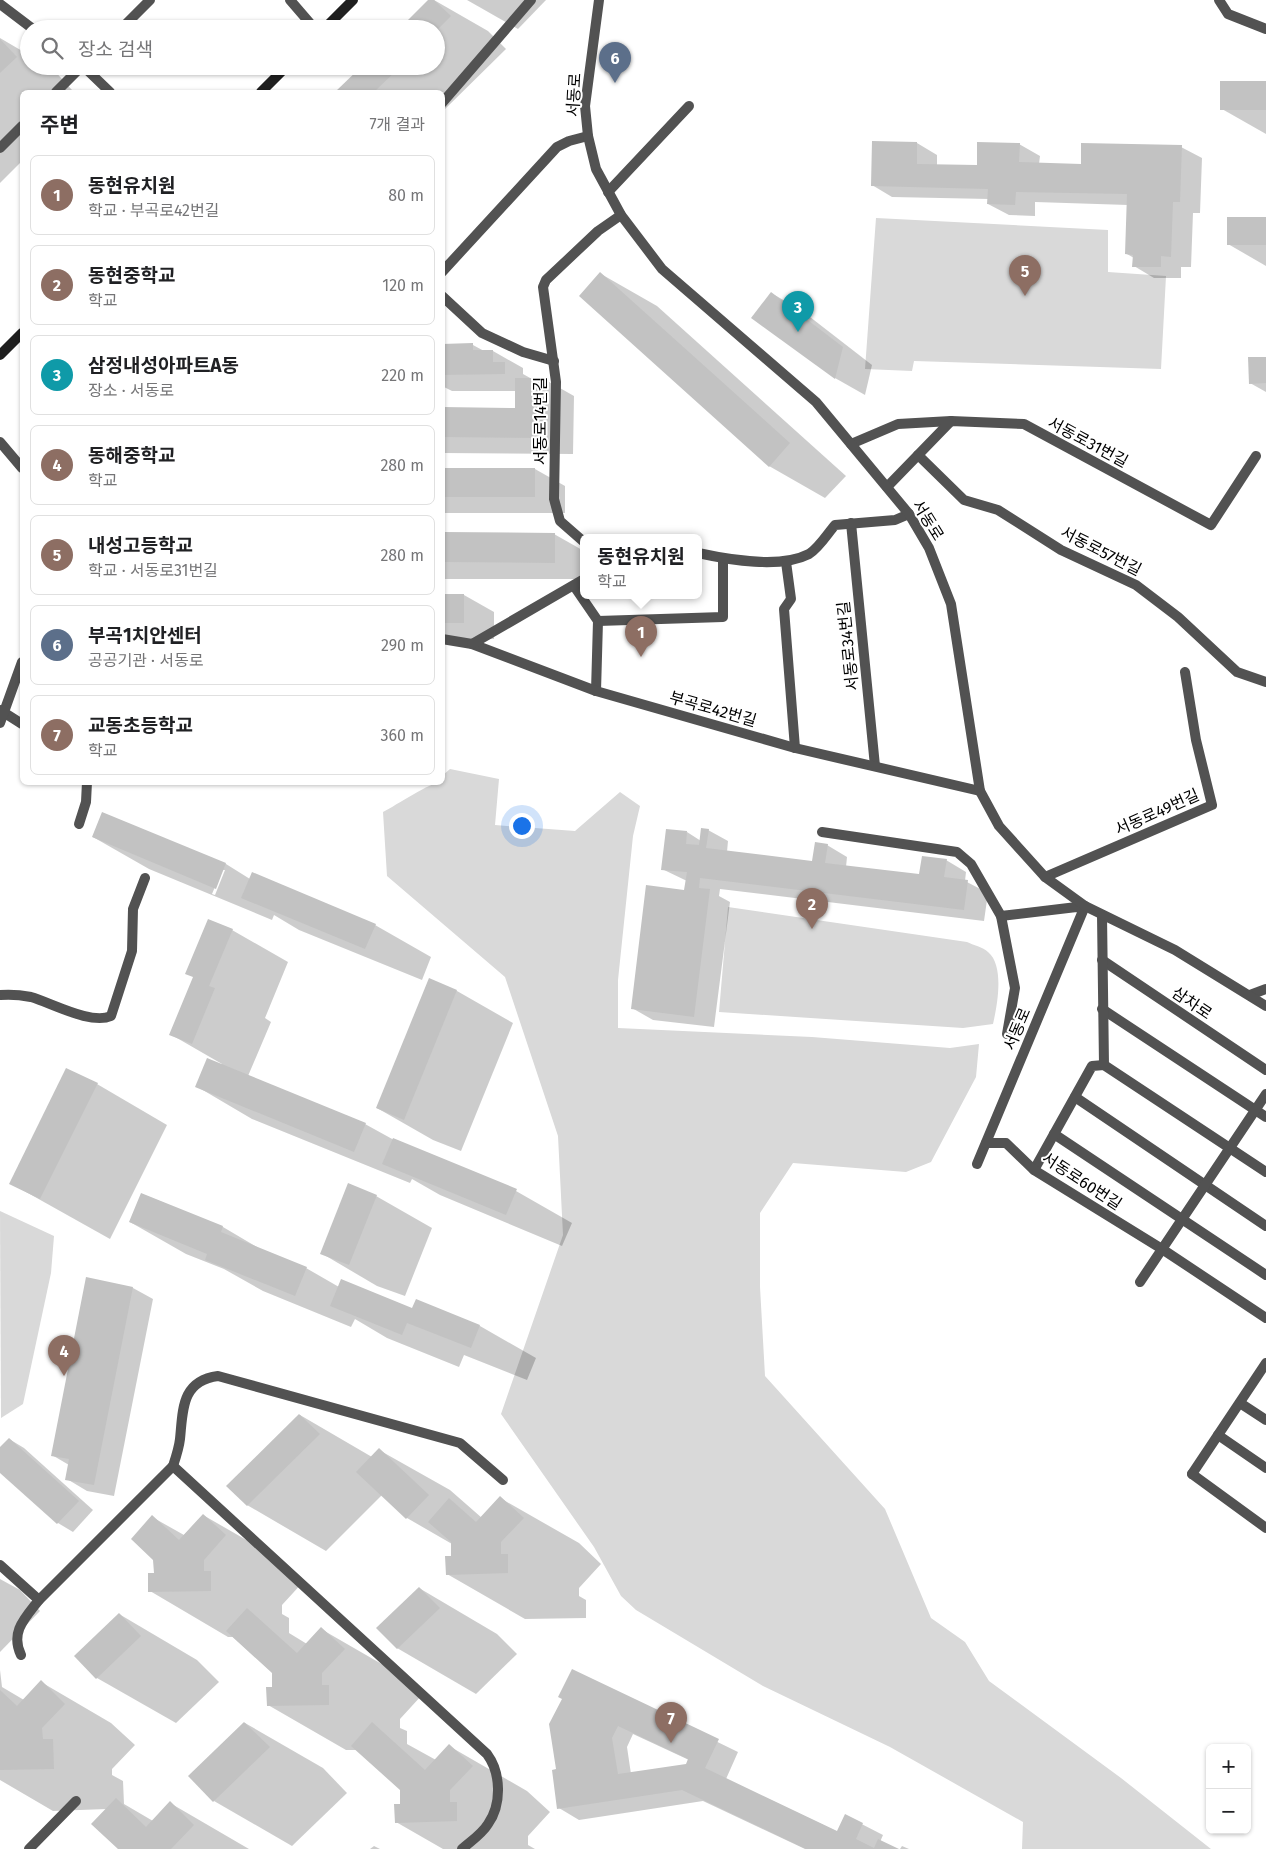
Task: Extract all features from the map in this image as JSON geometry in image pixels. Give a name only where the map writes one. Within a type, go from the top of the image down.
[{"type":"main road","points":[[333,20],[353,0]]},
{"type":"main road","points":[[263,90],[278,75]]},
{"type":"main road","points":[[0,355],[20,335]]},
{"type":"street","points":[[130,20],[150,0]]},
{"type":"street","points":[[290,0],[307,20]]},
{"type":"street","points":[[445,100],[532,0]]},
{"type":"street","name":"서동로","points":[[599,0],[585,106],[588,136],[596,169],[621,215],[662,269],[816,402],[909,514],[929,548],[951,604],[980,791],[999,826],[1045,877],[1085,906],[1174,950],[1266,1006]]},
{"type":"street","points":[[1219,0],[1228,14],[1266,29]]},
{"type":"street","points":[[0,4],[21,20]]},
{"type":"street","points":[[58,90],[74,75]]},
{"type":"street","points":[[92,75],[108,90]]},
{"type":"street","points":[[608,192],[689,106]]},
{"type":"street","points":[[0,148],[20,128]]},
{"type":"street","points":[[445,269],[557,147],[569,140],[588,136]]},
{"type":"street","points":[[554,362],[543,287],[546,280],[598,231],[621,215]]},
{"type":"street","name":"서동로14번길","points":[[445,299],[482,333],[523,352],[554,362],[554,499],[560,521],[580,538]]},
{"type":"street","points":[[851,444],[898,424],[951,421]]},
{"type":"street","points":[[887,487],[951,421]]},
{"type":"street","name":"서동로31번길","points":[[951,421],[1024,424],[1211,525],[1256,456]]},
{"type":"street","points":[[0,442],[20,466]]},
{"type":"street","name":"서동로57번길","points":[[918,455],[964,500],[998,510],[1061,550],[1136,585],[1178,616],[1237,672],[1266,682]]},
{"type":"street","points":[[702,554],[722,558],[786,562],[811,553],[835,525],[895,520],[909,514]]},
{"type":"street","name":"서동로34번길","points":[[851,523],[875,766]]},
{"type":"street","points":[[598,621],[723,617],[722,558]]},
{"type":"street","points":[[786,562],[791,599],[784,609],[795,748]]},
{"type":"street","points":[[472,644],[580,582]]},
{"type":"street","points":[[574,586],[580,595]]},
{"type":"street","points":[[583,599],[598,621],[596,691]]},
{"type":"street","name":"부곡로42번길","points":[[445,640],[472,644],[596,691],[795,748],[980,791]]},
{"type":"street","points":[[0,723],[2,711],[20,667]]},
{"type":"street","name":"서동로49번길","points":[[1045,877],[1212,804],[1196,740],[1185,672]]},
{"type":"street","points":[[2,711],[20,723]]},
{"type":"street","points":[[79,824],[86,802],[86,785]]},
{"type":"street","points":[[822,832],[957,852],[971,864],[1000,916],[1015,988],[1007,1034]]},
{"type":"street","points":[[0,995],[14,994],[32,997],[96,1019],[111,1016],[132,951],[133,909],[145,878]]},
{"type":"street","points":[[1000,916],[1085,906]]},
{"type":"street","name":"서동로","points":[[978,1164],[1085,906]]},
{"type":"street","points":[[1102,915],[1104,1065]]},
{"type":"street","name":"삼차로","points":[[1102,960],[1266,1070]]},
{"type":"street","points":[[1250,995],[1266,989]]},
{"type":"street","points":[[1102,1009],[1266,1117]]},
{"type":"street","points":[[1034,1170],[1092,1066],[1104,1065],[1266,1172]]},
{"type":"street","points":[[1140,1282],[1266,1094]]},
{"type":"street","points":[[1075,1097],[1266,1226]]},
{"type":"street","name":"서동로60번길","points":[[1054,1134],[1266,1275]]},
{"type":"street","name":"서동로60번길","points":[[986,1143],[1006,1143],[1034,1170],[1162,1249],[1266,1318]]},
{"type":"street","points":[[1264,1368],[1192,1474],[1266,1528]]},
{"type":"street","points":[[21,1655],[16,1645],[16,1634],[20,1624],[39,1600],[173,1466],[180,1441],[185,1399],[197,1384],[204,1379],[218,1376],[460,1443],[503,1480]]},
{"type":"street","points":[[1240,1403],[1266,1420]]},
{"type":"street","points":[[1218,1435],[1266,1468]]},
{"type":"street","points":[[173,1466],[487,1754],[494,1763],[497,1778],[496,1806],[487,1826],[462,1849]]},
{"type":"street","points":[[0,1564],[39,1600]]},
{"type":"street","points":[[29,1849],[76,1801]]},
{"type":"shaded area","points":[[876,218],[1108,230],[1108,272],[1166,276],[1161,369],[914,361],[912,371],[865,369]]},
{"type":"shaded area","points":[[450,769],[499,779],[495,825],[575,831],[620,792],[640,806],[633,836],[618,980],[618,1028],[812,1037],[950,1048],[979,1044],[976,1077],[931,1162],[906,1172],[793,1163],[760,1213],[760,1287],[765,1376],[885,1509],[931,1618],[965,1642],[989,1681],[1121,1778],[1211,1849],[1022,1849],[1023,1822],[890,1747],[763,1686],[636,1610],[621,1596],[594,1547],[501,1414],[563,1235],[558,1136],[505,977],[387,876],[383,812],[433,785],[445,785],[445,773]]},
{"type":"shaded area","points":[[728,907],[967,942],[981,947],[993,958],[997,967],[998,997],[993,1024],[963,1028],[719,1012]]},
{"type":"shaded area","points":[[0,1211],[54,1236],[51,1273],[23,1404],[1,1418]]},
{"type":"building","points":[[428,0],[434,0],[451,16],[445,22],[445,20],[408,20]]},
{"type":"building","points":[[0,39],[17,57],[0,73]]},
{"type":"building","points":[[353,75],[392,75],[376,90],[337,90]]},
{"type":"building","points":[[1220,81],[1266,81],[1266,110],[1220,110]]},
{"type":"building","points":[[872,141],[917,142],[917,164],[977,165],[977,142],[1020,143],[1019,162],[1081,164],[1081,143],[1182,145],[1180,202],[1173,202],[1171,257],[1161,256],[1161,267],[1132,267],[1133,255],[1125,254],[1127,194],[1016,192],[1015,205],[987,204],[988,189],[871,186]]},
{"type":"building","points":[[1227,217],[1266,217],[1266,245],[1227,245]]},
{"type":"building","points":[[600,272],[790,443],[769,467],[579,296]]},
{"type":"building","points":[[771,292],[843,347],[835,379],[751,318]]},
{"type":"building","points":[[473,343],[473,350],[493,350],[493,362],[505,362],[505,374],[445,375],[445,344]]},
{"type":"building","points":[[1248,357],[1266,357],[1266,383],[1249,384]]},
{"type":"building","points":[[515,378],[544,378],[544,438],[445,437],[445,407],[515,408]]},
{"type":"building","points":[[445,468],[535,468],[535,497],[445,497]]},
{"type":"building","points":[[445,532],[555,533],[555,563],[445,562]]},
{"type":"building","points":[[445,594],[464,594],[464,623],[445,623]]},
{"type":"building","points":[[102,812],[226,863],[216,889],[92,837]]},
{"type":"building","points":[[701,828],[709,829],[706,848],[812,861],[815,842],[828,844],[825,863],[919,874],[922,856],[947,859],[944,877],[968,880],[964,910],[700,878],[699,888],[710,889],[694,1017],[631,1009],[646,885],[684,890],[687,872],[661,870],[666,829],[687,831],[686,844],[699,845]]},
{"type":"building","points":[[252,872],[376,924],[365,949],[241,898]]},
{"type":"building","points":[[208,919],[233,929],[209,986],[215,988],[192,1044],[169,1035],[193,977],[185,974]]},
{"type":"building","points":[[429,978],[457,990],[404,1120],[376,1108]]},
{"type":"building","points":[[207,1058],[366,1123],[354,1152],[195,1087]]},
{"type":"building","points":[[66,1068],[98,1083],[40,1199],[9,1184]]},
{"type":"building","points":[[393,1138],[517,1189],[506,1215],[382,1164]]},
{"type":"building","points":[[348,1183],[377,1195],[349,1265],[320,1254]]},
{"type":"building","points":[[141,1193],[223,1226],[221,1232],[307,1267],[295,1296],[205,1260],[207,1254],[129,1222]]},
{"type":"building","points":[[86,1277],[133,1287],[94,1485],[65,1480],[69,1459],[51,1456]]},
{"type":"building","points":[[341,1279],[412,1308],[416,1299],[480,1325],[471,1348],[407,1323],[402,1335],[330,1306]]},
{"type":"building","points":[[299,1414],[320,1434],[247,1506],[226,1486]]},
{"type":"building","points":[[9,1438],[79,1501],[57,1524],[0,1473],[0,1447]]},
{"type":"building","points":[[379,1448],[429,1495],[406,1519],[356,1472]]},
{"type":"building","points":[[500,1496],[524,1518],[501,1542],[501,1554],[508,1554],[508,1573],[446,1575],[445,1556],[451,1556],[451,1542],[428,1522],[449,1498],[476,1522]]},
{"type":"building","points":[[203,1514],[226,1535],[204,1560],[204,1571],[211,1571],[211,1591],[148,1592],[148,1573],[154,1573],[153,1560],[131,1539],[152,1515],[179,1540]]},
{"type":"building","points":[[419,1587],[440,1608],[397,1649],[376,1628]]},
{"type":"building","points":[[247,1608],[297,1653],[321,1627],[345,1649],[322,1673],[322,1685],[329,1685],[329,1705],[267,1706],[266,1687],[272,1687],[272,1673],[226,1631]]},
{"type":"building","points":[[119,1613],[141,1636],[96,1679],[74,1656]]},
{"type":"building","points":[[572,1669],[719,1739],[705,1768],[837,1831],[845,1814],[863,1823],[856,1839],[874,1848],[878,1839],[899,1849],[806,1849],[682,1790],[557,1809],[552,1770],[556,1769],[549,1724],[562,1699],[558,1697]],"holes":[[[618,1726],[688,1759],[686,1764],[618,1774],[612,1738]]]},
{"type":"building","points":[[41,1680],[65,1704],[42,1728],[43,1739],[53,1739],[54,1769],[0,1770],[0,1690],[17,1706]]},
{"type":"building","points":[[244,1722],[270,1747],[213,1802],[188,1776]]},
{"type":"building","points":[[372,1722],[425,1770],[449,1744],[473,1766],[450,1790],[450,1802],[457,1802],[457,1821],[395,1823],[394,1804],[400,1804],[400,1790],[351,1746]]},
{"type":"building","points":[[116,1798],[146,1827],[170,1801],[194,1825],[171,1849],[118,1849],[91,1824]]},
{"type":"place","name":"부곡1치안센터","points":[[615,83]]},
{"type":"place","name":"내성고등학교","points":[[1025,296]]},
{"type":"place","name":"삼정내성아파트A동","points":[[798,332]]},
{"type":"place","name":"동현유치원","points":[[641,657]]},
{"type":"place","name":"동현중학교","points":[[812,929]]},
{"type":"place","name":"동해중학교","points":[[64,1376]]},
{"type":"place","name":"교동초등학교","points":[[671,1743]]}]
